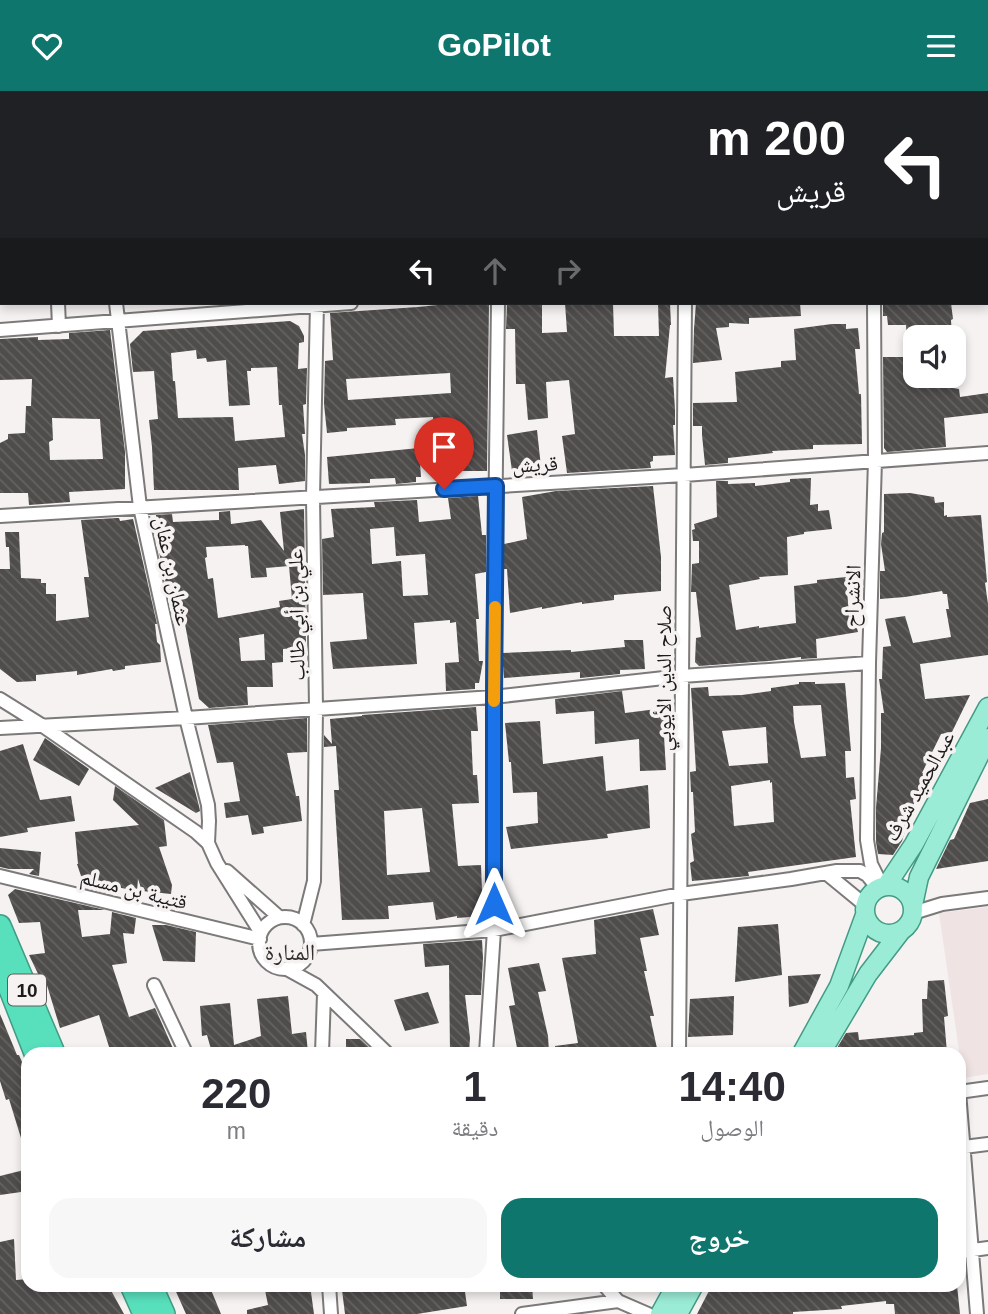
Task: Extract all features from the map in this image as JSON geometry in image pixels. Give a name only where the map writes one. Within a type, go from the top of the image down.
[{"type":"highway","name":"10","points":[[0,926],[14,997],[50,1047]]},
{"type":"highway","name":"10","points":[[0,964],[33,1047]]},
{"type":"highway","points":[[134,1292],[144,1314]]},
{"type":"highway","points":[[154,1292],[164,1314]]},
{"type":"main road","name":"عبدالحميد شرف","points":[[882,886],[914,844],[988,707]]},
{"type":"main road","name":"عبدالحميد شرف","points":[[913,909],[919,877],[988,738]]},
{"type":"main road","points":[[805,1047],[839,986],[870,895],[882,886],[900,888],[906,892],[913,909],[911,920],[868,974],[825,1047]]},
{"type":"main road","points":[[865,910],[873,927],[879,932],[901,931]]},
{"type":"main road","points":[[660,1314],[672,1292]]},
{"type":"main road","points":[[678,1314],[690,1292]]},
{"type":"street","points":[[58,305],[60,326]]},
{"type":"street","name":"عثمان بن عفان","points":[[116,305],[140,507],[208,805],[208,843]]},
{"type":"street","points":[[0,330],[305,305]]},
{"type":"street","name":"علي بن أبي طالب","points":[[303,925],[314,881],[316,708],[313,497],[317,305]]},
{"type":"street","points":[[486,1047],[494,930],[498,305]]},
{"type":"street","name":"صلاح الدين الأيوبي","points":[[680,1047],[685,305]]},
{"type":"street","name":"الانشراح","points":[[874,305],[876,460],[869,663],[867,840],[871,865],[882,886]]},
{"type":"street","name":"قريش","points":[[0,516],[684,475],[988,453]]},
{"type":"street","points":[[0,728],[494,697],[682,676],[869,663]]},
{"type":"street","points":[[0,699],[196,832],[208,843],[260,936]]},
{"type":"street","points":[[218,863],[279,917]]},
{"type":"street","points":[[311,944],[494,930],[681,894],[847,870],[860,871],[882,886]]},
{"type":"street","points":[[826,873],[865,910]]},
{"type":"street","name":"قتيبة بن مسلم","points":[[0,876],[260,936]]},
{"type":"street","points":[[913,909],[988,898]]},
{"type":"street","points":[[287,969],[298,965],[306,957],[311,944],[303,925],[292,918],[279,917],[268,923],[260,936],[259,946],[264,958],[274,967],[287,969],[320,990],[381,1047]]},
{"type":"street","points":[[306,957],[320,990],[322,1047]]},
{"type":"street","points":[[154,985],[183,1047]]},
{"type":"street","points":[[966,1091],[988,1088]]},
{"type":"street","points":[[966,1147],[988,1144]]},
{"type":"street","points":[[966,1170],[977,1314]]},
{"type":"street","points":[[966,1250],[988,1248]]},
{"type":"street","points":[[329,1292],[331,1314]]},
{"type":"street","points":[[610,1292],[618,1301],[648,1314]]},
{"type":"street","points":[[522,1314],[618,1301]]},
{"type":"shaded area","points":[[988,907],[988,1074],[966,1078],[966,1047],[958,1047],[939,913]]},
{"type":"building","points":[[438,305],[489,305],[487,471],[462,471],[457,442],[435,444],[433,417],[395,419],[396,425],[347,428],[347,431],[327,433],[324,404],[325,361],[333,360],[330,313]],"holes":[[[450,373],[451,393],[348,400],[346,379]]]},
{"type":"building","points":[[507,305],[542,305],[542,333],[567,332],[565,305],[613,305],[614,336],[659,336],[658,305],[670,305],[671,325],[665,378],[673,377],[675,455],[653,456],[651,468],[567,473],[562,436],[575,434],[569,380],[546,382],[548,418],[528,420],[525,384],[516,384],[515,329],[506,329]]},
{"type":"building","points":[[696,305],[800,305],[801,316],[749,318],[749,324],[729,323],[729,327],[716,328],[722,360],[693,363]]},
{"type":"building","points":[[883,305],[951,305],[953,319],[951,325],[888,325],[887,316],[883,316]]},
{"type":"building","points":[[290,321],[299,326],[304,342],[299,343],[298,369],[307,368],[306,404],[303,405],[305,434],[302,434],[305,481],[279,484],[276,465],[238,468],[239,490],[154,490],[149,420],[158,419],[154,371],[133,372],[130,344],[143,331]],"holes":[[[196,350],[197,359],[206,358],[207,362],[226,360],[229,406],[250,405],[247,371],[251,371],[251,368],[277,367],[279,405],[282,405],[285,437],[235,441],[233,417],[178,418],[171,353]]]},
{"type":"building","points":[[846,324],[846,329],[858,328],[860,349],[855,349],[861,394],[862,444],[813,445],[813,449],[772,451],[773,453],[728,458],[728,463],[705,465],[702,426],[693,426],[693,403],[737,402],[735,372],[781,367],[781,361],[796,360],[794,329]]},
{"type":"building","points":[[110,330],[125,452],[125,489],[69,492],[70,502],[29,505],[28,493],[0,493],[0,443],[8,439],[8,434],[25,433],[26,406],[31,406],[32,379],[0,380],[0,339],[69,339],[69,333]],"holes":[[[52,418],[100,419],[103,459],[50,460]]]},
{"type":"building","points":[[883,357],[903,357],[903,388],[953,388],[959,389],[960,397],[988,393],[988,413],[944,418],[946,447],[887,452],[884,448]]},
{"type":"building","points":[[537,430],[541,467],[512,471],[507,435]]},
{"type":"building","points":[[419,448],[421,477],[416,477],[416,482],[396,484],[395,478],[370,479],[370,483],[329,484],[327,457]]},
{"type":"building","points":[[811,478],[810,505],[818,504],[818,511],[829,510],[832,529],[787,537],[788,575],[759,577],[760,579],[729,585],[736,630],[796,623],[794,586],[846,577],[849,615],[853,614],[858,632],[816,639],[817,658],[699,666],[695,662],[696,638],[701,637],[696,592],[691,592],[692,564],[699,563],[699,541],[693,541],[692,530],[695,529],[694,524],[717,517],[716,481],[728,481],[728,484],[755,483],[755,486]]},
{"type":"building","points":[[653,486],[661,557],[661,591],[614,595],[614,600],[510,613],[507,569],[503,569],[504,544],[527,539],[522,497],[556,491]]},
{"type":"building","points":[[910,493],[934,497],[935,503],[944,502],[944,516],[947,517],[981,515],[987,582],[988,655],[920,664],[925,699],[970,695],[952,732],[941,734],[922,773],[934,772],[923,796],[916,797],[902,841],[893,855],[878,854],[876,808],[881,713],[884,713],[879,679],[882,679],[883,647],[891,646],[885,619],[905,616],[913,643],[951,637],[946,609],[949,609],[947,594],[942,591],[880,599],[880,571],[885,571],[881,544],[884,532],[884,494]]},
{"type":"building","points":[[478,496],[482,535],[486,535],[486,572],[475,574],[479,661],[483,661],[479,683],[475,683],[475,689],[446,691],[445,663],[459,662],[456,622],[450,623],[450,620],[414,623],[417,664],[333,669],[330,642],[367,639],[363,593],[323,595],[322,539],[334,537],[331,509],[375,507],[374,502],[417,500],[419,522],[451,519],[448,498]],"holes":[[[394,527],[396,556],[425,554],[428,595],[403,596],[401,561],[372,564],[370,529]]]},
{"type":"building","points":[[304,509],[306,647],[283,649],[283,662],[272,663],[273,687],[247,687],[248,705],[209,708],[199,699],[185,624],[181,624],[179,620],[174,621],[152,520],[156,519],[156,515],[172,514],[173,522],[219,520],[219,512],[230,511],[231,524],[261,520],[284,551],[280,512]],"holes":[[[248,546],[251,578],[267,577],[266,568],[289,566],[292,599],[279,601],[280,607],[218,618],[213,578],[208,579],[206,547]],[[264,634],[265,660],[241,661],[239,638]]]},
{"type":"building","points":[[119,518],[120,521],[133,519],[157,624],[161,662],[77,675],[77,671],[36,675],[36,681],[17,682],[0,669],[0,569],[10,569],[5,532],[19,532],[21,578],[41,579],[41,583],[46,583],[46,594],[56,594],[56,621],[89,617],[84,577],[89,577],[81,520]]},
{"type":"building","points":[[624,640],[643,640],[645,669],[620,670],[620,674],[580,678],[580,672],[504,678],[502,653],[571,652],[625,647]]},
{"type":"building","points":[[845,683],[851,751],[845,751],[846,778],[854,777],[856,799],[850,800],[856,857],[748,872],[749,876],[692,881],[690,863],[694,861],[691,834],[695,832],[690,772],[696,771],[691,688],[708,687],[709,696],[742,695],[799,684]],"holes":[[[821,705],[826,756],[801,758],[793,706]],[[766,727],[768,763],[729,766],[722,731]],[[770,780],[774,822],[734,826],[731,786]]]},
{"type":"building","points":[[622,691],[625,713],[665,708],[666,770],[640,771],[639,739],[595,744],[594,711],[556,714],[555,699]]},
{"type":"building","points":[[476,707],[478,731],[471,731],[473,775],[477,775],[479,803],[452,804],[458,866],[481,865],[483,916],[457,916],[436,920],[433,902],[388,906],[389,919],[342,920],[334,790],[339,790],[336,746],[324,747],[324,735],[332,744],[330,719]],"holes":[[[422,808],[430,872],[387,875],[384,811]]]},
{"type":"building","points":[[307,718],[307,752],[287,753],[296,796],[299,796],[302,821],[263,827],[264,833],[252,835],[248,815],[226,818],[224,803],[240,801],[233,762],[217,763],[208,725]]},
{"type":"building","points":[[540,721],[543,764],[603,756],[606,791],[648,785],[650,828],[607,834],[608,838],[511,849],[506,827],[538,823],[537,792],[513,793],[505,723]]},
{"type":"building","points":[[45,738],[89,769],[79,786],[33,760]]},
{"type":"building","points":[[23,744],[40,800],[71,796],[75,821],[27,828],[28,832],[0,837],[0,751]]},
{"type":"building","points":[[190,772],[200,811],[196,813],[155,788]]},
{"type":"building","points":[[115,786],[164,820],[167,846],[159,847],[172,885],[171,894],[142,891],[138,879],[137,891],[106,885],[106,893],[85,888],[77,864],[75,832],[139,825],[113,800]]},
{"type":"building","points":[[988,799],[988,861],[936,869],[950,840],[954,839],[970,803]]},
{"type":"building","points":[[0,848],[41,852],[39,876],[29,874],[34,869],[0,867]]},
{"type":"building","points":[[15,889],[105,910],[78,910],[82,937],[110,934],[112,912],[136,918],[134,934],[123,933],[127,963],[112,965],[129,1017],[155,1008],[172,1047],[109,1047],[99,1015],[60,1028],[46,982],[42,982],[29,955],[45,953],[40,922],[19,923],[8,895]]},
{"type":"building","points":[[653,909],[659,935],[640,938],[657,1047],[555,1047],[578,1043],[562,958],[596,954],[594,920]]},
{"type":"building","points":[[778,924],[782,975],[735,982],[738,927]]},
{"type":"building","points":[[152,925],[166,925],[196,932],[195,962],[163,961]]},
{"type":"building","points":[[482,940],[481,995],[465,995],[469,1047],[450,1047],[449,965],[425,967],[423,944]]},
{"type":"building","points":[[539,963],[546,991],[538,992],[549,1047],[517,1047],[509,1006],[515,1005],[508,968]]},
{"type":"building","points":[[821,974],[808,1003],[789,1007],[788,976]]},
{"type":"building","points":[[944,980],[948,1016],[944,1017],[946,1047],[838,1047],[846,1033],[858,1032],[859,1040],[923,1032],[922,999],[927,999],[928,981]]},
{"type":"building","points":[[428,992],[439,1023],[405,1031],[394,1000]]},
{"type":"building","points":[[288,996],[292,1034],[306,1032],[307,1047],[210,1047],[207,1035],[202,1036],[200,1006],[230,1003],[234,1045],[261,1036],[257,999]]},
{"type":"building","points":[[734,996],[733,1035],[688,1037],[690,999]]},
{"type":"building","points":[[0,1014],[21,1060],[21,1138],[9,1099],[6,1100],[0,1081]]},
{"type":"building","points":[[346,1039],[360,1039],[369,1047],[346,1047]]},
{"type":"building","points":[[21,1171],[21,1192],[0,1195],[0,1176]]},
{"type":"building","points":[[14,1239],[16,1280],[21,1280],[21,1292],[112,1292],[124,1314],[0,1314],[0,1242]]},
{"type":"building","points":[[176,1292],[212,1292],[221,1314],[186,1314]]},
{"type":"building","points":[[265,1292],[311,1292],[314,1314],[247,1314],[247,1310],[268,1305]]},
{"type":"building","points":[[342,1292],[465,1292],[467,1306],[417,1314],[345,1314]]},
{"type":"building","points":[[500,1292],[532,1292],[533,1299],[500,1299]]},
{"type":"building","points":[[708,1292],[958,1292],[960,1314],[895,1314],[894,1304],[886,1304],[886,1301],[793,1314],[697,1314]]},
{"type":"slow traffic","points":[[494,701],[495,607]]},
{"type":"district","name":"المنارة","points":[[290,952]]},
{"type":"route","points":[[444,489],[496,486],[494,904]]}]
